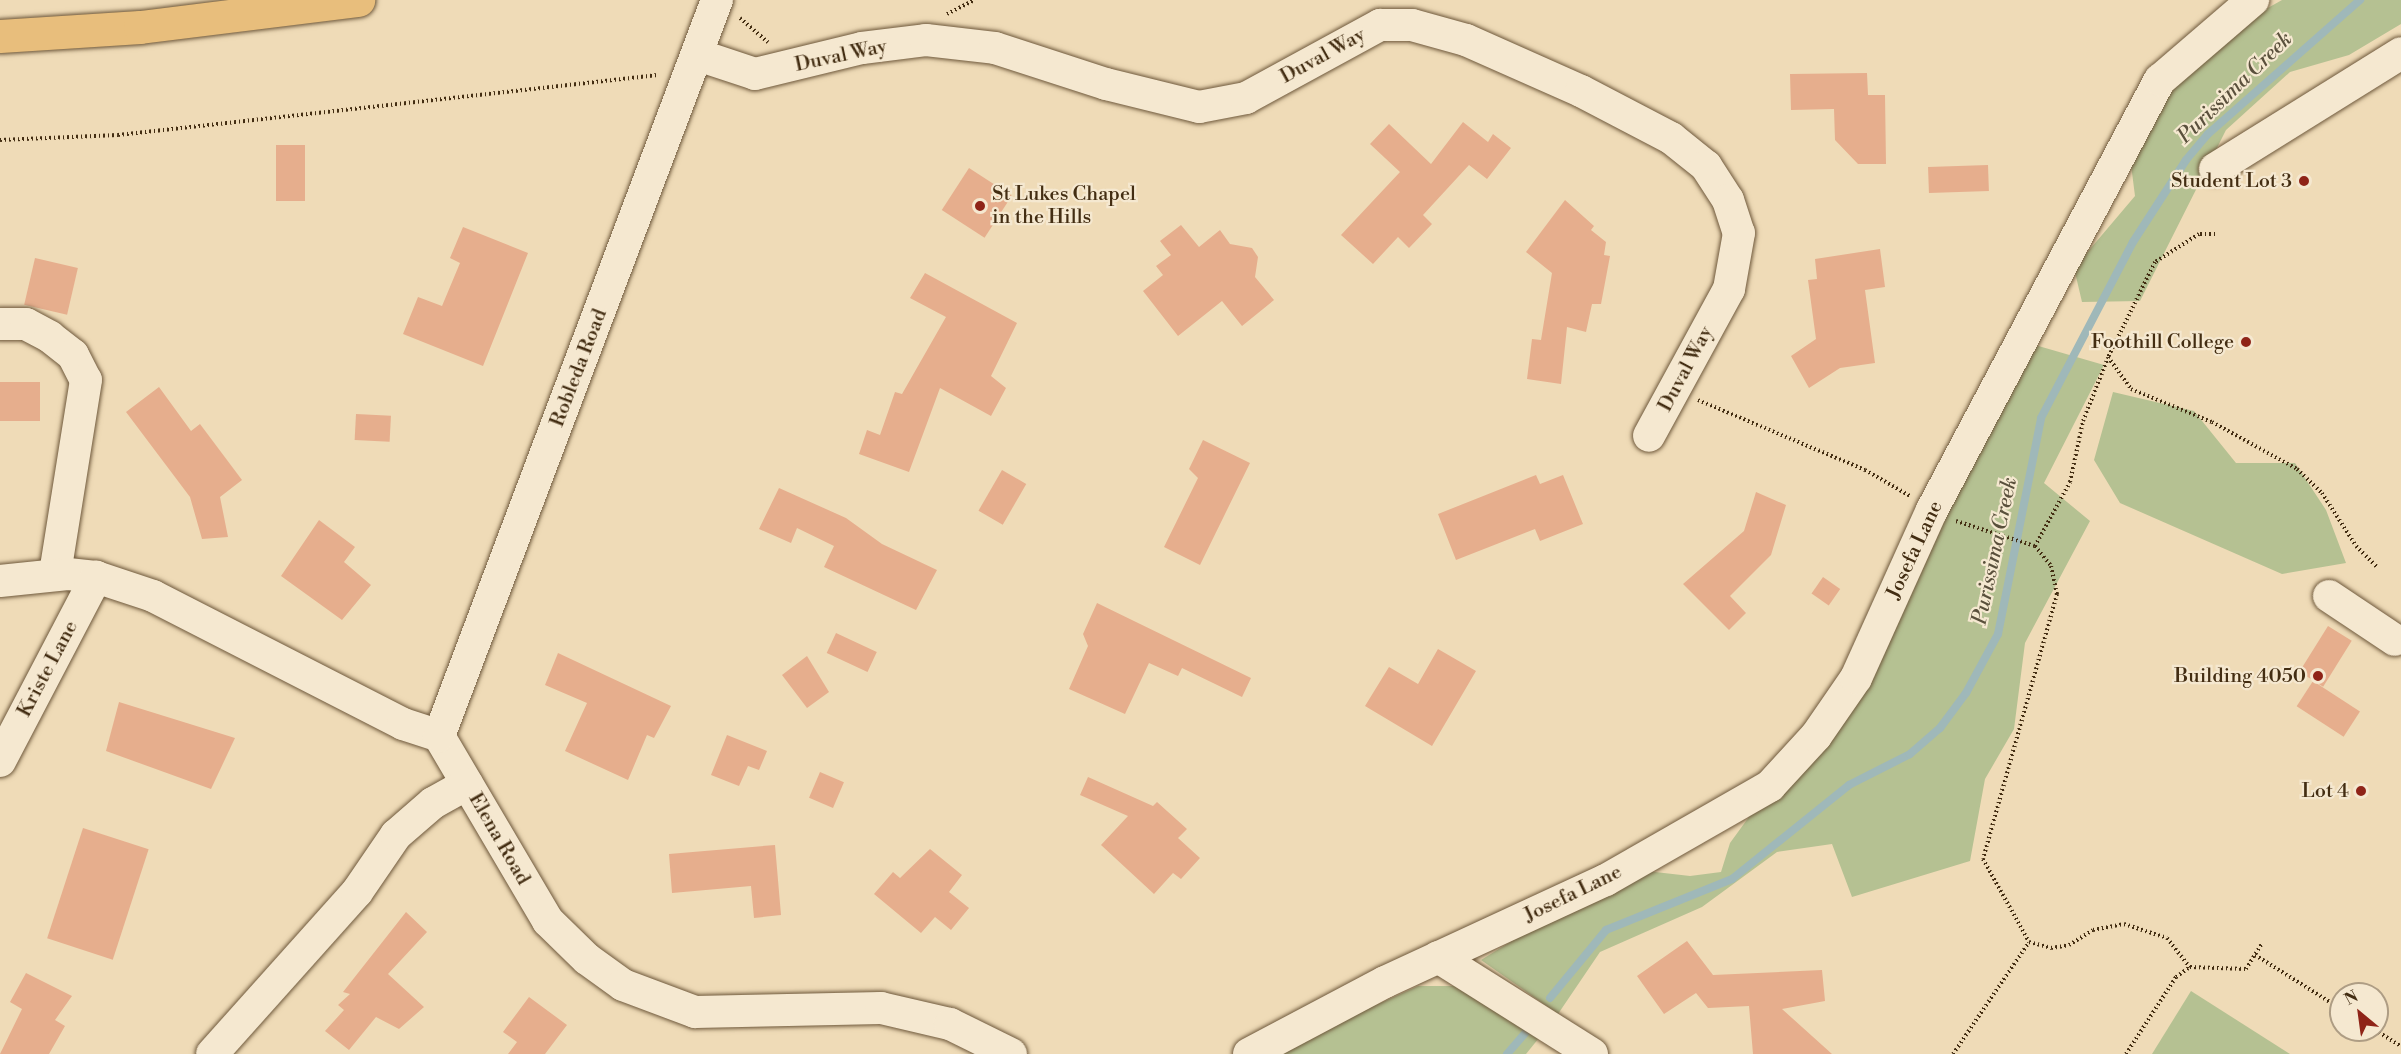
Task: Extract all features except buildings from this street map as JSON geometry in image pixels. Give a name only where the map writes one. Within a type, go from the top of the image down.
[{"type":"highway","points":[[0,36],[140,27],[358,0]]},
{"type":"street","name":"Robleda Road","points":[[439,736],[717,0]]},
{"type":"street","name":"Josefa Lane","points":[[1249,1054],[1438,957],[1606,880],[1770,786],[1816,736],[1856,678],[1932,510],[2160,80],[2253,0]]},
{"type":"street","name":"Duval Way","points":[[695,63],[754,74],[862,48],[926,40],[995,48],[1106,84],[1199,107],[1246,98],[1380,25],[1412,25],[1466,40],[1581,91],[1671,138],[1706,166],[1728,200],[1739,233],[1729,289],[1676,391],[1649,436]]},
{"type":"street","points":[[2215,169],[2401,53]]},
{"type":"street","points":[[0,324],[26,324],[50,337],[73,355],[86,380],[55,574]]},
{"type":"street","points":[[0,581],[55,574],[96,577],[153,596],[403,724],[439,736]]},
{"type":"street","name":"Kriste Lane","points":[[0,761],[96,577]]},
{"type":"street","points":[[2329,596],[2395,640]]},
{"type":"street","name":"Elena Road","points":[[439,736],[548,921],[587,959],[623,985],[695,1011],[881,1008],[950,1024],[1011,1054]]},
{"type":"street","points":[[212,1054],[357,892],[396,836],[433,803],[467,784]]},
{"type":"street","points":[[1438,957],[1592,1054]]},
{"type":"path","points":[[0,140],[118,135],[658,75],[695,63]]},
{"type":"path","points":[[654,86],[658,75]]},
{"type":"path","points":[[2035,546],[2070,482],[2083,420],[2108,357],[2155,261],[2199,234],[2215,234]]},
{"type":"path","points":[[2108,357],[2131,389],[2212,422],[2297,469],[2322,493],[2356,546],[2377,567]]},
{"type":"path","points":[[1676,391],[1865,470],[1932,510],[1972,530],[2035,546],[2051,566],[2057,594],[1983,859],[2029,942],[2051,948],[2069,945],[2092,930],[2124,924],[2148,928],[2167,938],[2190,967]]},
{"type":"path","points":[[1953,1054],[2029,942]]},
{"type":"path","points":[[2126,1054],[2176,977],[2190,967],[2246,969],[2262,943]]},
{"type":"path","points":[[2255,956],[2329,1002]]},
{"type":"green space","points":[[2282,0],[2401,0],[2401,24],[2349,55],[2290,72],[2226,130],[2140,301],[2082,302],[2074,268],[2135,196],[2129,149],[2167,88],[2227,31]]},
{"type":"green space","points":[[2035,345],[2104,365],[2044,483],[2090,521],[2025,643],[2014,729],[1985,779],[1970,861],[1852,897],[1832,844],[1777,852],[1702,907],[1600,952],[1558,1014],[1481,960],[1629,869],[1690,876],[1721,872],[1730,843],[1754,810],[1855,705],[1919,578],[1989,417]]},
{"type":"green space","points":[[2113,392],[2194,411],[2236,463],[2295,463],[2326,510],[2346,563],[2282,574],[2120,503],[2094,460]]},
{"type":"green space","points":[[1418,986],[1473,986],[1539,1038],[1526,1054],[1268,1054]]},
{"type":"green space","points":[[2191,991],[2290,1054],[2152,1054]]},
{"type":"waterway","name":"Purissima Creek","points":[[1550,998],[1606,930],[1732,879],[1849,785],[1910,754],[1940,728],[1966,693],[1998,634],[2041,418],[2133,242],[2186,160],[2208,134],[2360,0]]},
{"type":"waterway","name":"Purissima Creek","points":[[1507,1054],[1527,1031]]},
{"type":"place","name":"Student Lot 3","points":[[2304,181]]},
{"type":"place","name":"St Lukes Chapel in the Hills","points":[[980,206]]},
{"type":"place","name":"Foothill College","points":[[2246,342]]},
{"type":"place","name":"Building 4050","points":[[2318,676]]},
{"type":"place","name":"Lot 4","points":[[2361,791]]}]
